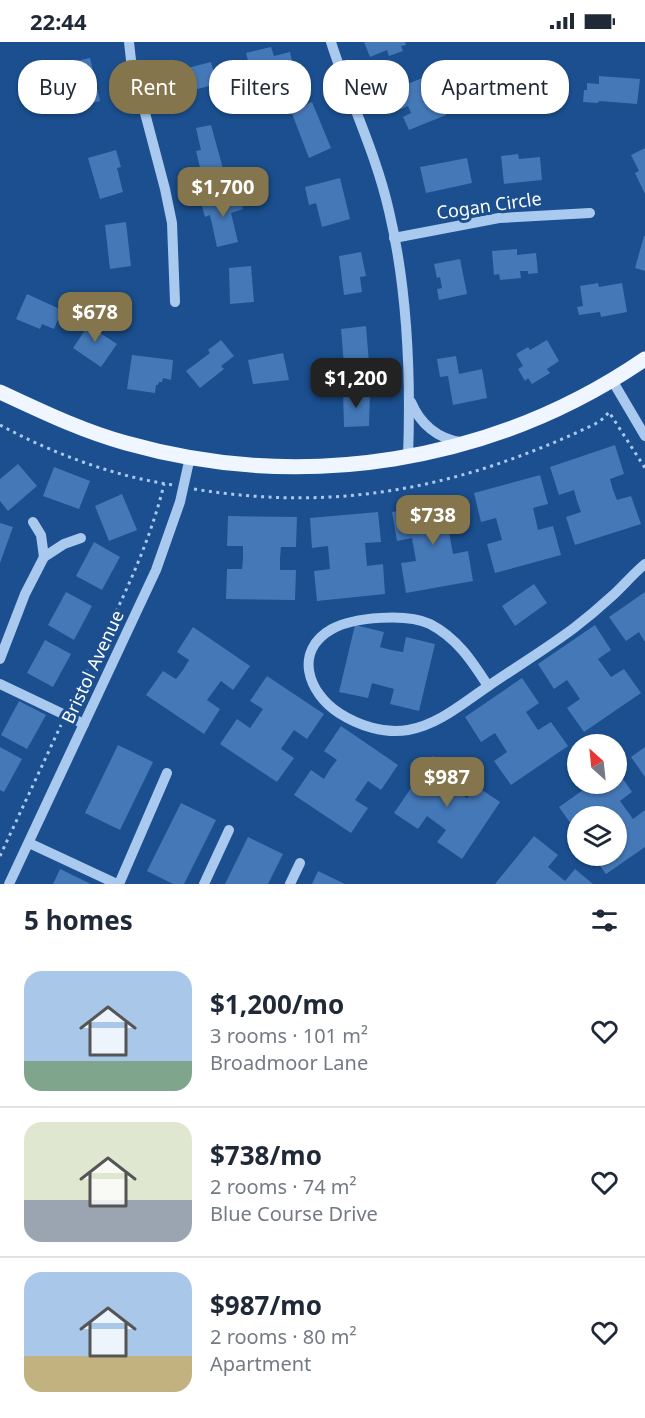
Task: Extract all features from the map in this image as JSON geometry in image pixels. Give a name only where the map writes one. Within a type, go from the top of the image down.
[{"type":"main road","points":[[0,392],[86,429],[124,442],[190,458],[287,468],[329,467],[408,458],[470,443],[540,418],[612,380],[645,359]]},
{"type":"street","points":[[129,42],[131,60],[172,223],[175,302]]},
{"type":"street","points":[[331,42],[368,140],[389,211],[394,238],[406,324],[409,399],[408,458]]},
{"type":"street","name":"Cogan Circle","points":[[394,238],[498,218],[590,213]]},
{"type":"street","points":[[612,380],[645,436]]},
{"type":"street","points":[[409,399],[422,422],[433,431],[453,441],[470,443]]},
{"type":"street","name":"Bristol Avenue","points":[[9,884],[168,540],[190,458]]},
{"type":"street","points":[[33,522],[41,536],[44,557]]},
{"type":"street","points":[[0,659],[25,594],[44,557],[64,544],[81,538]]},
{"type":"street","points":[[488,686],[462,648],[446,634],[429,624],[414,619],[392,618],[350,623],[332,630],[319,640],[310,652],[308,664],[311,681],[320,698],[340,714],[380,730],[395,731],[422,727],[453,711],[573,628],[612,596],[645,564]]},
{"type":"street","points":[[0,684],[84,724]]},
{"type":"street","points":[[29,843],[118,884],[167,773]]},
{"type":"street","points":[[204,884],[229,830]]},
{"type":"street","points":[[290,884],[300,863]]},
{"type":"path","points":[[609,407],[609,412],[645,468]]},
{"type":"path","points":[[202,490],[234,495],[303,499],[343,497],[417,486],[518,458],[595,424],[609,412]]},
{"type":"path","points":[[0,425],[105,470],[164,484],[156,517],[140,558],[0,856]]},
{"type":"building","points":[[364,42],[405,42],[406,45],[401,46],[403,51],[389,56],[387,50],[370,57]]},
{"type":"building","points":[[271,47],[274,56],[290,52],[292,60],[248,60],[246,53]]},
{"type":"building","points":[[209,63],[209,86],[197,89],[197,66]]},
{"type":"building","points":[[599,76],[640,79],[637,104],[583,102],[587,83],[599,84]]},
{"type":"building","points":[[421,78],[421,114],[446,115],[409,130],[403,117],[411,113],[409,83]]},
{"type":"building","points":[[311,102],[331,148],[309,158],[292,114],[311,114]]},
{"type":"building","points":[[211,125],[225,176],[203,180],[196,151],[201,150],[196,128]]},
{"type":"building","points":[[645,148],[645,194],[635,173],[639,171],[631,155]]},
{"type":"building","points":[[116,150],[121,167],[117,168],[123,192],[100,199],[88,158]]},
{"type":"building","points":[[518,154],[519,159],[540,157],[542,180],[504,184],[501,156]]},
{"type":"building","points":[[467,158],[472,183],[426,193],[420,167]]},
{"type":"building","points":[[340,178],[350,219],[322,227],[316,203],[309,205],[305,187]]},
{"type":"building","points":[[239,194],[243,209],[231,213],[238,242],[217,247],[210,215],[205,217],[201,203]]},
{"type":"building","points":[[126,222],[131,266],[110,269],[105,225]]},
{"type":"building","points":[[645,236],[645,271],[635,268]]},
{"type":"building","points":[[517,249],[517,255],[536,253],[538,273],[528,274],[528,271],[520,271],[521,278],[500,280],[499,274],[494,275],[492,251]]},
{"type":"building","points":[[361,252],[366,276],[360,277],[362,292],[344,295],[339,256]]},
{"type":"building","points":[[460,259],[467,294],[439,300],[437,289],[442,288],[434,264]]},
{"type":"building","points":[[251,266],[254,302],[230,304],[229,268]]},
{"type":"building","points":[[598,283],[599,287],[622,283],[627,312],[601,317],[600,312],[579,315],[577,307],[583,306],[580,286]]},
{"type":"building","points":[[27,294],[62,310],[54,329],[42,324],[40,329],[16,319]]},
{"type":"building","points":[[94,317],[106,325],[100,333],[117,344],[101,367],[73,348]]},
{"type":"building","points":[[366,326],[369,363],[344,365],[341,329]]},
{"type":"building","points":[[221,340],[234,356],[221,366],[224,369],[200,388],[186,371],[210,353],[208,350]]},
{"type":"building","points":[[547,340],[559,361],[547,369],[550,373],[532,384],[528,378],[525,381],[518,369],[523,366],[516,354],[528,347],[530,350]]},
{"type":"building","points":[[283,353],[289,380],[253,384],[248,360]]},
{"type":"building","points":[[132,355],[173,360],[171,380],[163,378],[162,382],[156,385],[155,393],[127,389]]},
{"type":"building","points":[[456,356],[459,374],[482,369],[487,398],[453,405],[448,376],[440,377],[437,359]]},
{"type":"building","points":[[370,391],[369,426],[344,427],[343,392]]},
{"type":"building","points":[[615,445],[624,474],[610,479],[613,490],[617,500],[631,496],[641,524],[575,545],[566,517],[581,512],[574,490],[559,495],[550,467]]},
{"type":"building","points":[[18,464],[37,486],[8,511],[0,501],[0,479]]},
{"type":"building","points":[[54,467],[90,481],[79,509],[43,496]]},
{"type":"building","points":[[540,475],[548,504],[533,508],[538,530],[553,526],[561,555],[495,573],[487,544],[502,540],[496,518],[481,522],[474,493]]},
{"type":"building","points":[[122,494],[137,530],[109,541],[95,506]]},
{"type":"building","points":[[460,500],[465,529],[449,532],[453,554],[468,551],[473,581],[406,593],[401,563],[416,561],[412,538],[397,541],[392,512]]},
{"type":"building","points":[[378,512],[381,542],[365,543],[367,566],[383,564],[385,594],[317,601],[314,571],[330,569],[328,546],[312,548],[310,518]]},
{"type":"building","points":[[228,516],[297,517],[296,547],[281,547],[280,558],[280,570],[296,570],[295,600],[226,599],[227,569],[242,569],[243,558],[243,546],[227,546]]},
{"type":"building","points":[[0,523],[13,527],[0,563]]},
{"type":"building","points":[[94,542],[120,557],[102,590],[76,576]]},
{"type":"building","points":[[534,584],[547,603],[515,626],[502,606]]},
{"type":"building","points":[[66,592],[92,606],[74,640],[48,625]]},
{"type":"building","points":[[645,592],[645,642],[639,632],[626,641],[609,617]]},
{"type":"building","points":[[355,625],[384,632],[380,647],[391,650],[403,652],[406,637],[435,644],[419,711],[390,704],[394,689],[372,683],[368,698],[339,692]]},
{"type":"building","points":[[595,625],[611,650],[598,659],[611,677],[624,669],[641,693],[584,732],[567,708],[580,699],[574,690],[567,680],[554,689],[538,664]]},
{"type":"building","points":[[193,627],[250,666],[233,690],[221,681],[207,700],[220,709],[204,734],[146,695],[163,671],[176,679],[183,670],[189,660],[177,652]]},
{"type":"building","points":[[45,640],[71,654],[53,687],[27,673]]},
{"type":"building","points":[[267,676],[324,714],[307,739],[294,730],[287,740],[281,749],[294,758],[277,782],[220,744],[237,719],[250,728],[263,709],[250,701]]},
{"type":"building","points":[[522,678],[539,703],[526,712],[538,730],[551,722],[567,747],[511,785],[494,761],[507,752],[495,733],[481,742],[465,717]]},
{"type":"building","points":[[19,701],[46,715],[27,749],[1,735]]},
{"type":"building","points":[[341,726],[398,765],[381,790],[368,781],[355,800],[368,808],[351,833],[294,795],[311,770],[324,779],[337,760],[324,751]]},
{"type":"building","points":[[118,745],[153,762],[120,830],[85,813]]},
{"type":"building","points":[[0,747],[22,759],[4,792],[0,790]]},
{"type":"building","points":[[645,747],[645,777],[631,757]]},
{"type":"building","points":[[433,756],[457,773],[449,786],[467,798],[476,786],[500,802],[462,859],[437,842],[446,830],[427,816],[418,829],[394,813]]},
{"type":"building","points":[[627,785],[632,792],[620,801],[624,806],[567,806],[567,818],[559,807],[577,794],[627,794]]},
{"type":"building","points":[[181,803],[216,820],[184,884],[173,884],[147,871]]},
{"type":"building","points":[[645,810],[645,847],[627,859],[627,811],[633,819]]},
{"type":"building","points":[[534,836],[558,855],[548,867],[565,881],[575,869],[593,884],[495,884]]},
{"type":"building","points":[[248,837],[283,854],[268,884],[225,884]]},
{"type":"building","points":[[600,866],[618,866],[606,874]]},
{"type":"building","points":[[60,869],[91,884],[53,884]]},
{"type":"building","points":[[318,871],[345,884],[312,884]]}]
